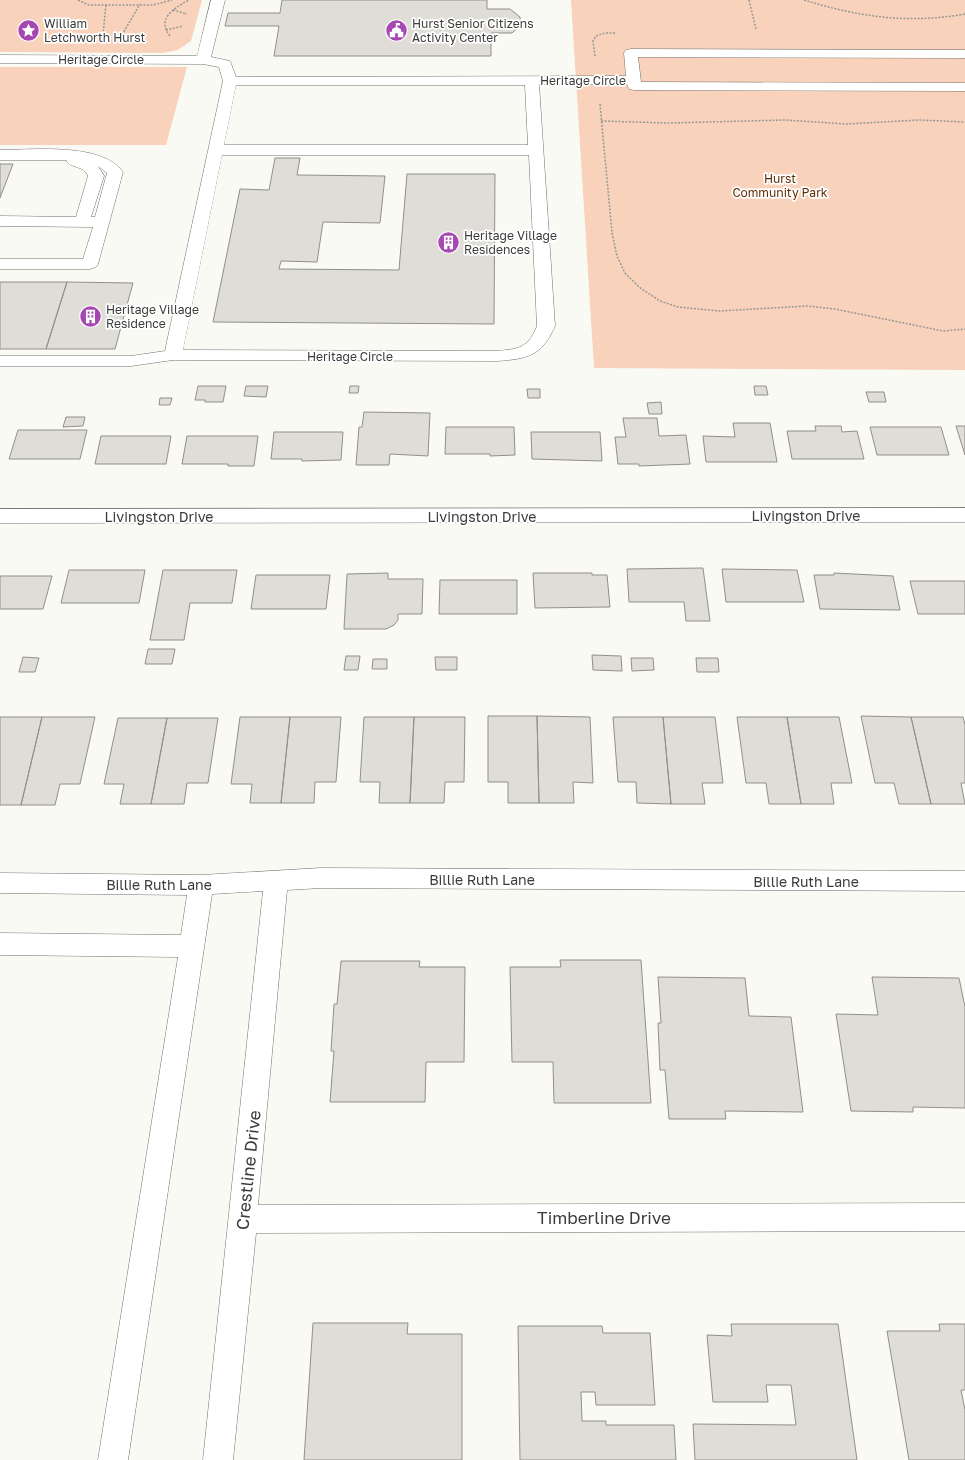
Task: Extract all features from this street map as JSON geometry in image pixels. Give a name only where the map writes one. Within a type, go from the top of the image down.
[{"type":"street","points":[[203,60],[218,0]]},
{"type":"street","points":[[965,54],[631,53],[634,86],[965,87]]},
{"type":"street","name":"Heritage Circle","points":[[0,59],[203,60],[225,64],[230,81],[633,80]]},
{"type":"street","name":"Heritage Circle","points":[[0,361],[131,361],[173,355],[497,356],[516,354],[532,349],[541,340],[546,326],[532,80]]},
{"type":"street","points":[[173,355],[230,81]]},
{"type":"street","points":[[215,150],[537,150]]},
{"type":"street","points":[[0,155],[79,155],[102,162],[115,172],[90,264],[0,264]]},
{"type":"street","points":[[0,160],[66,160],[84,163],[94,168],[96,176],[82,222]]},
{"type":"street","points":[[0,221],[102,222]]},
{"type":"street","name":"Livingston Drive","points":[[0,516],[965,515]]},
{"type":"street","name":"Billie Ruth Lane","points":[[0,883],[201,885],[329,878],[965,881]]},
{"type":"street","name":"Crestline Drive","points":[[218,1460],[244,1218],[276,880]]},
{"type":"street","points":[[113,1460],[201,885]]},
{"type":"street","points":[[0,944],[191,946]]},
{"type":"street","name":"Timberline Drive","points":[[244,1218],[965,1217]]},
{"type":"path","points":[[78,0],[89,5],[153,5],[172,0]]},
{"type":"path","points":[[749,0],[757,33]]},
{"type":"path","points":[[804,0],[844,11],[895,20],[948,17],[965,14]]},
{"type":"path","points":[[102,40],[106,4]]},
{"type":"path","points":[[122,35],[140,4]]},
{"type":"path","points":[[172,10],[188,14],[188,18]]},
{"type":"path","points":[[166,30],[185,26]]},
{"type":"path","points":[[965,122],[919,120],[846,124],[786,120],[668,123],[601,121],[612,234],[617,256],[625,273],[639,288],[660,301],[678,307],[719,311],[807,306],[835,309],[943,331],[965,329]]},
{"type":"green space","points":[[0,0],[202,0],[191,41],[178,50],[163,53],[0,52]]},
{"type":"green space","name":"Hurst Community Park","points":[[571,0],[965,0],[965,370],[594,368]]},
{"type":"green space","points":[[0,67],[187,67],[166,145],[0,145]]},
{"type":"building","name":"Hurst Senior Citizens Activity Center","points":[[282,0],[487,0],[487,9],[510,9],[520,17],[521,25],[512,33],[491,33],[491,56],[274,56],[279,26],[225,26],[228,13],[280,13]]},
{"type":"building","name":"Heritage Village Residences","points":[[275,158],[300,158],[297,175],[385,176],[380,223],[323,222],[317,262],[281,261],[279,269],[399,270],[407,174],[495,174],[494,324],[213,322],[240,189],[269,190]]},
{"type":"building","points":[[0,164],[13,164],[0,198]]},
{"type":"building","points":[[0,282],[67,282],[46,349],[0,349]]},
{"type":"building","name":"Heritage Village Residence","points":[[67,282],[133,283],[115,349],[46,349]]},
{"type":"building","points":[[198,386],[226,386],[223,402],[205,402],[205,400],[195,400]]},
{"type":"building","points":[[246,386],[268,386],[266,397],[244,396]]},
{"type":"building","points":[[350,386],[359,386],[358,393],[349,393]]},
{"type":"building","points":[[754,386],[766,386],[768,395],[755,395]]},
{"type":"building","points":[[527,389],[540,389],[540,398],[528,398]]},
{"type":"building","points":[[866,392],[884,392],[886,402],[869,402]]},
{"type":"building","points":[[160,398],[172,398],[170,405],[159,405]]},
{"type":"building","points":[[661,402],[662,414],[649,414],[647,403]]},
{"type":"building","points":[[364,412],[430,413],[428,456],[390,454],[389,465],[356,465],[359,427],[362,427]]},
{"type":"building","points":[[66,417],[85,417],[83,426],[63,427]]},
{"type":"building","points":[[623,418],[657,418],[659,436],[686,435],[690,464],[639,466],[639,464],[618,464],[615,437],[626,437]]},
{"type":"building","points":[[733,423],[770,423],[777,462],[706,462],[703,436],[735,437]]},
{"type":"building","points":[[815,426],[841,426],[842,432],[857,431],[864,459],[792,459],[787,431],[816,431]]},
{"type":"building","points":[[956,426],[965,426],[965,455]]},
{"type":"building","points":[[446,427],[514,427],[515,455],[490,456],[490,454],[445,454]]},
{"type":"building","points":[[870,427],[941,427],[949,455],[877,455]]},
{"type":"building","points":[[18,430],[87,430],[80,459],[9,459]]},
{"type":"building","points":[[274,432],[343,432],[341,460],[302,461],[302,459],[271,459]]},
{"type":"building","points":[[531,432],[600,432],[602,461],[532,459]]},
{"type":"building","points":[[101,436],[171,436],[166,464],[95,464]]},
{"type":"building","points":[[187,436],[258,436],[254,466],[228,466],[228,464],[182,464]]},
{"type":"building","points":[[703,568],[710,621],[686,621],[684,602],[629,602],[627,569]]},
{"type":"building","points":[[722,569],[797,570],[804,602],[726,602]]},
{"type":"building","points":[[69,570],[145,570],[139,603],[61,603]]},
{"type":"building","points":[[163,570],[237,570],[232,603],[190,603],[184,640],[150,640]]},
{"type":"building","points":[[388,573],[388,579],[423,579],[422,614],[398,614],[398,620],[394,625],[386,629],[344,629],[347,574]]},
{"type":"building","points":[[533,573],[592,573],[592,575],[607,575],[610,607],[535,608]]},
{"type":"building","points":[[834,573],[893,576],[900,610],[820,609],[814,575],[834,575]]},
{"type":"building","points":[[256,575],[330,575],[326,609],[251,609]]},
{"type":"building","points":[[0,576],[52,576],[43,609],[0,609]]},
{"type":"building","points":[[440,580],[517,580],[517,614],[439,614]]},
{"type":"building","points":[[910,581],[965,581],[965,614],[918,614]]},
{"type":"building","points":[[148,649],[175,649],[172,664],[145,664]]},
{"type":"building","points":[[592,655],[621,656],[622,671],[593,670]]},
{"type":"building","points":[[346,656],[360,656],[358,670],[344,670]]},
{"type":"building","points":[[23,657],[39,658],[35,672],[19,672]]},
{"type":"building","points":[[435,657],[457,657],[457,670],[436,670]]},
{"type":"building","points":[[631,658],[653,658],[654,670],[632,671]]},
{"type":"building","points":[[696,658],[718,658],[719,672],[697,672]]},
{"type":"building","points":[[373,659],[387,659],[387,669],[372,669]]},
{"type":"building","points":[[488,716],[537,716],[539,803],[508,803],[508,782],[488,782]]},
{"type":"building","points":[[537,716],[590,717],[593,783],[573,782],[574,803],[539,803]]},
{"type":"building","points":[[861,716],[911,717],[931,804],[899,804],[894,783],[875,783]]},
{"type":"building","points":[[0,717],[42,717],[21,805],[0,805]]},
{"type":"building","points":[[42,717],[95,717],[80,784],[60,784],[55,805],[21,805]]},
{"type":"building","points":[[240,717],[290,717],[281,803],[250,803],[252,784],[231,784]]},
{"type":"building","points":[[290,717],[341,717],[336,782],[315,782],[314,803],[281,803]]},
{"type":"building","points":[[364,717],[414,717],[410,803],[379,803],[380,782],[360,782]]},
{"type":"building","points":[[414,717],[465,717],[464,782],[445,782],[444,803],[410,803]]},
{"type":"building","points":[[613,717],[663,717],[671,804],[637,803],[636,782],[618,782]]},
{"type":"building","points":[[663,717],[715,717],[723,783],[702,783],[705,804],[671,804]]},
{"type":"building","points":[[737,717],[787,717],[801,804],[769,804],[766,783],[746,783]]},
{"type":"building","points":[[787,717],[839,717],[852,783],[831,783],[834,804],[801,804]]},
{"type":"building","points":[[911,717],[963,717],[965,725],[965,783],[961,783],[965,804],[931,804]]},
{"type":"building","points":[[118,718],[167,718],[151,804],[120,804],[124,784],[104,784]]},
{"type":"building","points":[[167,718],[218,718],[208,783],[187,783],[184,804],[151,804]]},
{"type":"building","points":[[560,960],[641,960],[651,1103],[554,1103],[553,1062],[512,1062],[510,967],[561,967]]},
{"type":"building","points":[[341,961],[420,961],[419,967],[465,967],[464,1062],[426,1062],[425,1102],[330,1102],[334,1051],[331,1051],[334,1004],[337,1004]]},
{"type":"building","points":[[658,977],[745,978],[749,1016],[791,1017],[803,1112],[725,1111],[726,1119],[669,1119],[665,1070],[660,1070],[658,1023],[661,1023]]},
{"type":"building","points":[[872,977],[959,978],[965,1007],[965,1108],[913,1107],[913,1112],[851,1111],[836,1014],[878,1015]]},
{"type":"building","points":[[313,1323],[408,1323],[407,1334],[462,1334],[462,1460],[304,1460]]},
{"type":"building","points":[[731,1324],[838,1324],[857,1460],[695,1460],[693,1424],[796,1425],[791,1385],[766,1385],[768,1402],[713,1402],[707,1335],[732,1336]]},
{"type":"building","points":[[939,1324],[965,1324],[965,1390],[961,1390],[965,1410],[965,1460],[909,1460],[887,1331],[940,1331]]},
{"type":"building","points":[[518,1326],[602,1326],[603,1333],[650,1333],[655,1405],[596,1405],[595,1392],[581,1392],[582,1421],[606,1421],[606,1425],[674,1425],[676,1460],[520,1460]]},
{"type":"place","name":"William Letchworth Hurst","points":[[29,30]]},
{"type":"place","name":"Hurst Senior Citizens Activity Center","points":[[397,30]]},
{"type":"place","name":"Heritage Village Residences","points":[[448,242]]},
{"type":"place","name":"Heritage Village Residence","points":[[90,316]]}]
